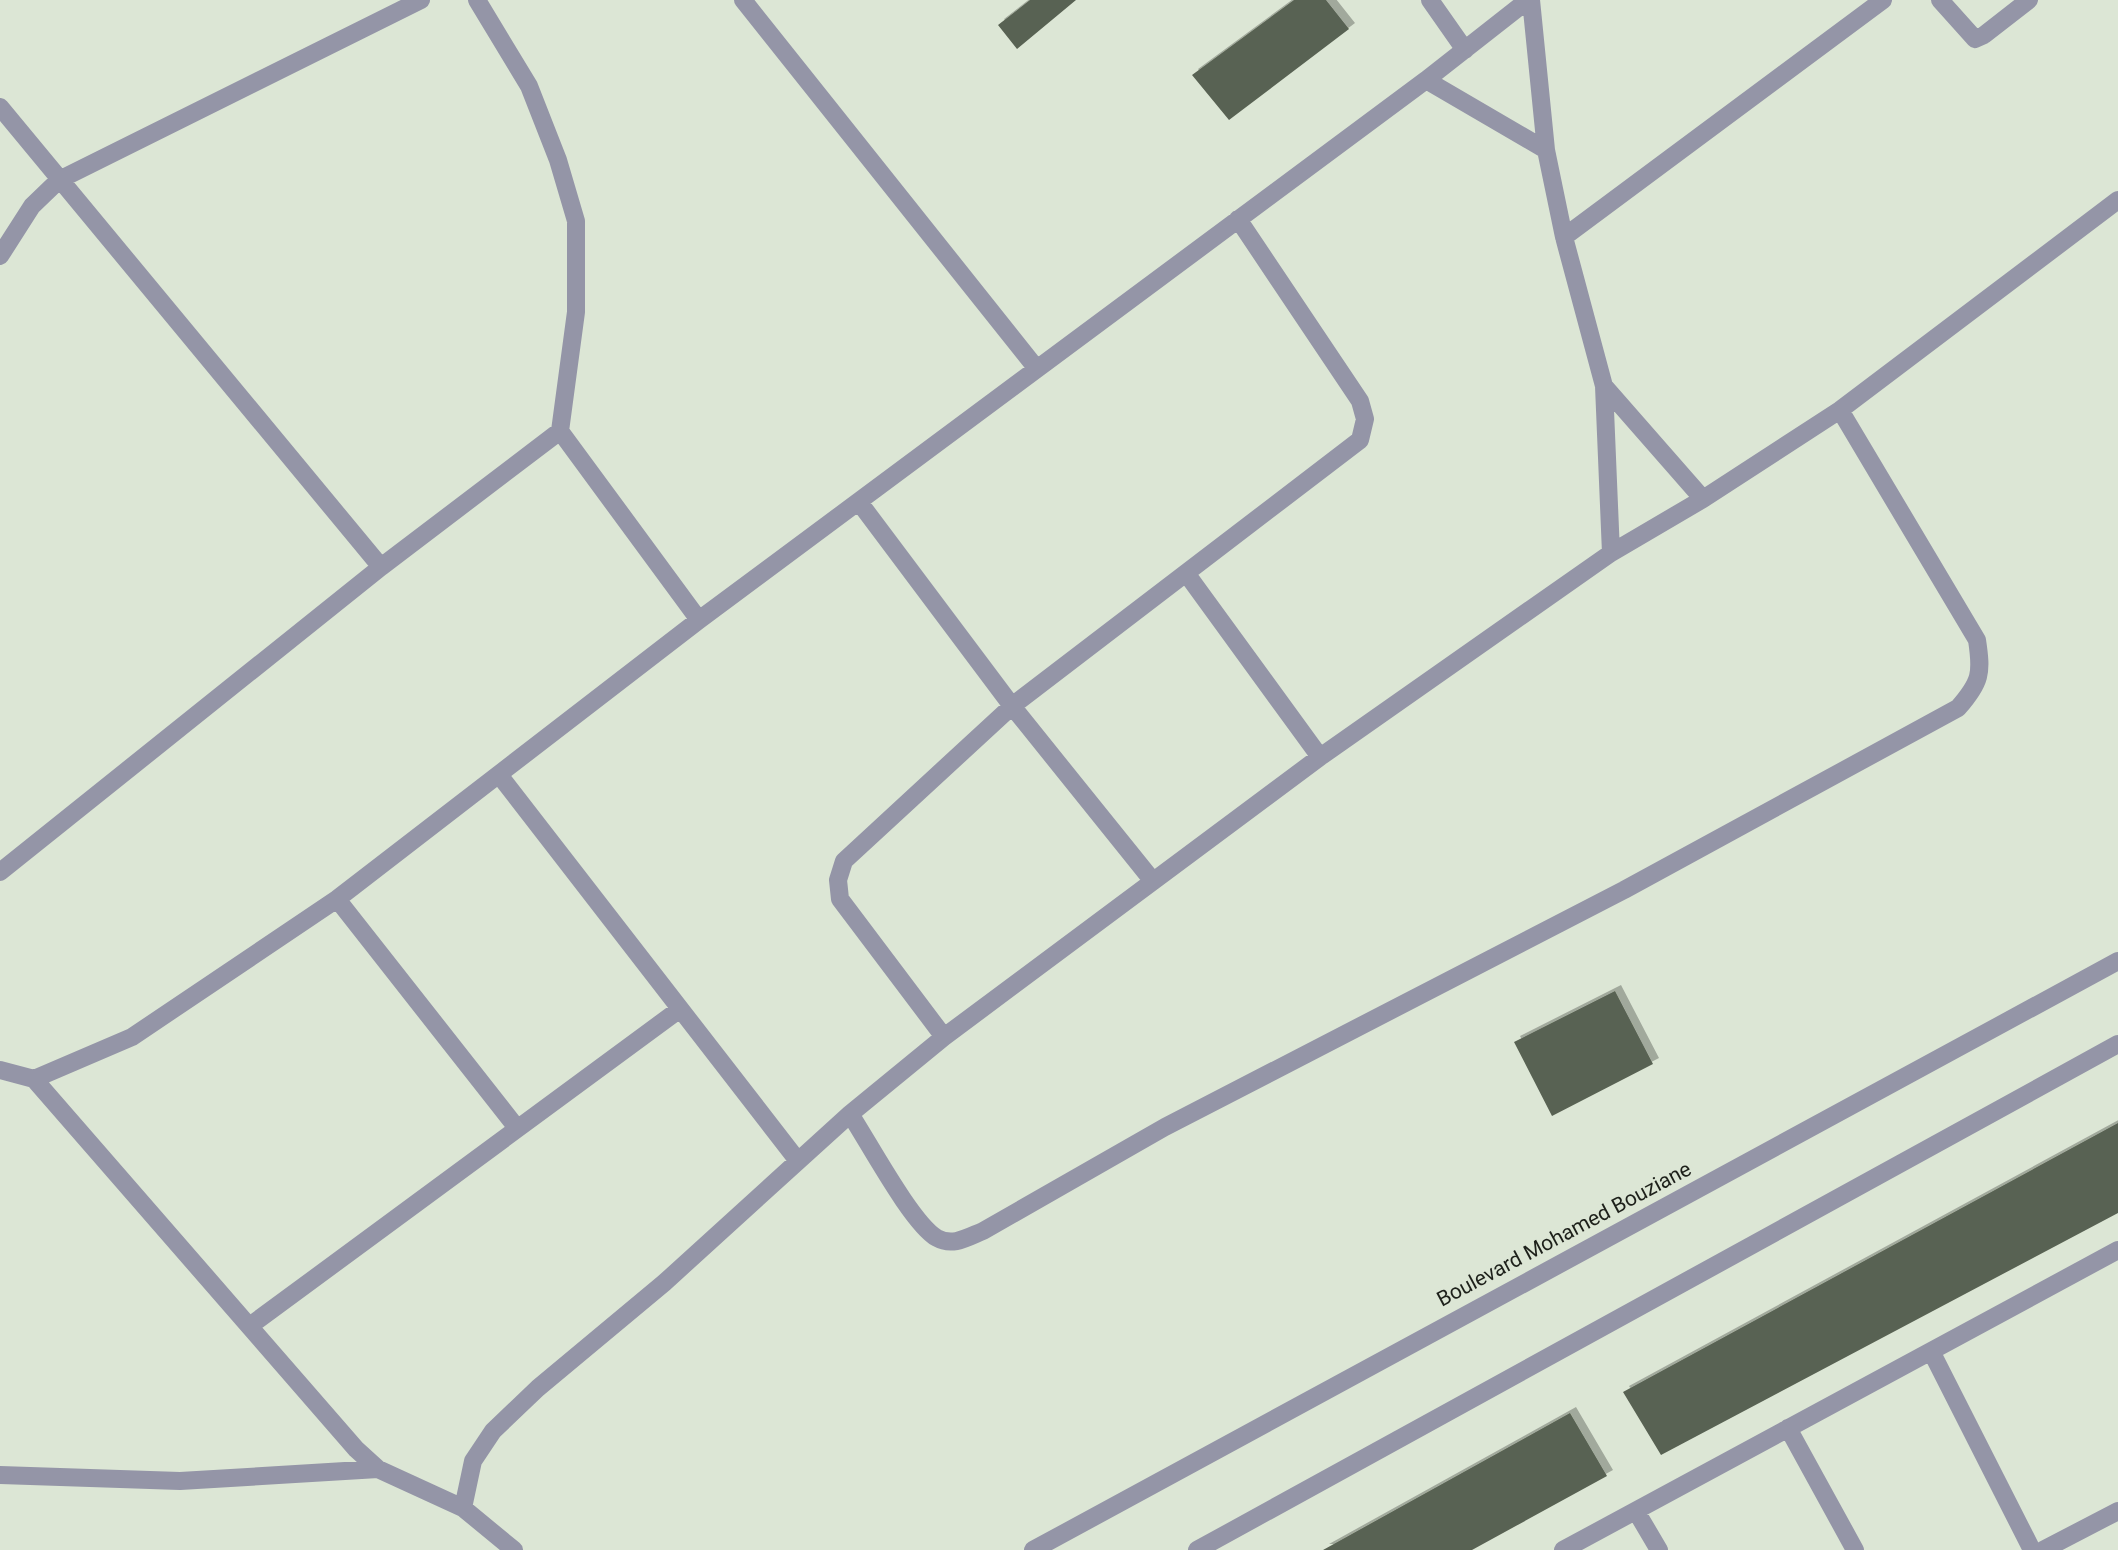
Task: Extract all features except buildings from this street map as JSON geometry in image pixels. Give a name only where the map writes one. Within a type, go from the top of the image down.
[{"type":"street","points":[[0,256],[32,206],[59,180],[421,0]]},
{"type":"street","points":[[0,872],[381,567],[559,431],[576,312],[576,220],[558,160],[529,86],[477,0]]},
{"type":"street","points":[[743,0],[1037,369]]},
{"type":"street","points":[[1430,0],[1465,50]]},
{"type":"street","points":[[34,1079],[132,1037],[337,899],[699,620],[1530,0]]},
{"type":"street","points":[[1530,0],[1546,150],[1564,237],[1604,386],[1611,553]]},
{"type":"street","points":[[1564,237],[1883,0]]},
{"type":"street","points":[[1940,0],[1975,39],[2029,0]]},
{"type":"street","points":[[1426,80],[1546,150]]},
{"type":"street","points":[[0,107],[381,567]]},
{"type":"street","points":[[463,1508],[473,1461],[494,1431],[538,1388],[664,1283],[850,1114],[944,1037],[1320,757],[1611,553],[1703,499],[1840,410],[2118,200]]},
{"type":"street","points":[[944,1037],[840,899],[838,880],[844,861],[1012,706],[1360,440],[1365,419],[1360,401],[1238,219]]},
{"type":"street","points":[[1604,386],[1703,499]]},
{"type":"street","points":[[850,1114],[915,1215],[937,1238],[957,1242],[1165,1126],[1611,896],[1958,708],[1973,691],[1982,669],[1977,640],[1840,410]]},
{"type":"street","points":[[559,431],[699,620]]},
{"type":"street","points":[[859,502],[1012,706],[1152,880]]},
{"type":"street","points":[[1186,573],[1320,757]]},
{"type":"street","points":[[500,776],[797,1161]]},
{"type":"street","points":[[337,899],[517,1128]]},
{"type":"street","name":"Boulevard Mohamed Bouziane","points":[[1033,1550],[2118,961]]},
{"type":"street","points":[[251,1325],[680,1009]]},
{"type":"street","points":[[1197,1550],[2118,1044]]},
{"type":"street","points":[[0,1070],[34,1079],[251,1325],[356,1449],[379,1469],[463,1508],[514,1550]]},
{"type":"street","points":[[1563,1550],[2118,1250]]},
{"type":"street","points":[[1931,1351],[2032,1550]]},
{"type":"street","points":[[1788,1428],[1855,1550]]},
{"type":"street","points":[[0,1475],[180,1481],[379,1469]]},
{"type":"street","points":[[1636,1511],[1659,1550]]},
{"type":"street","points":[[2043,1550],[2118,1511]]}]
